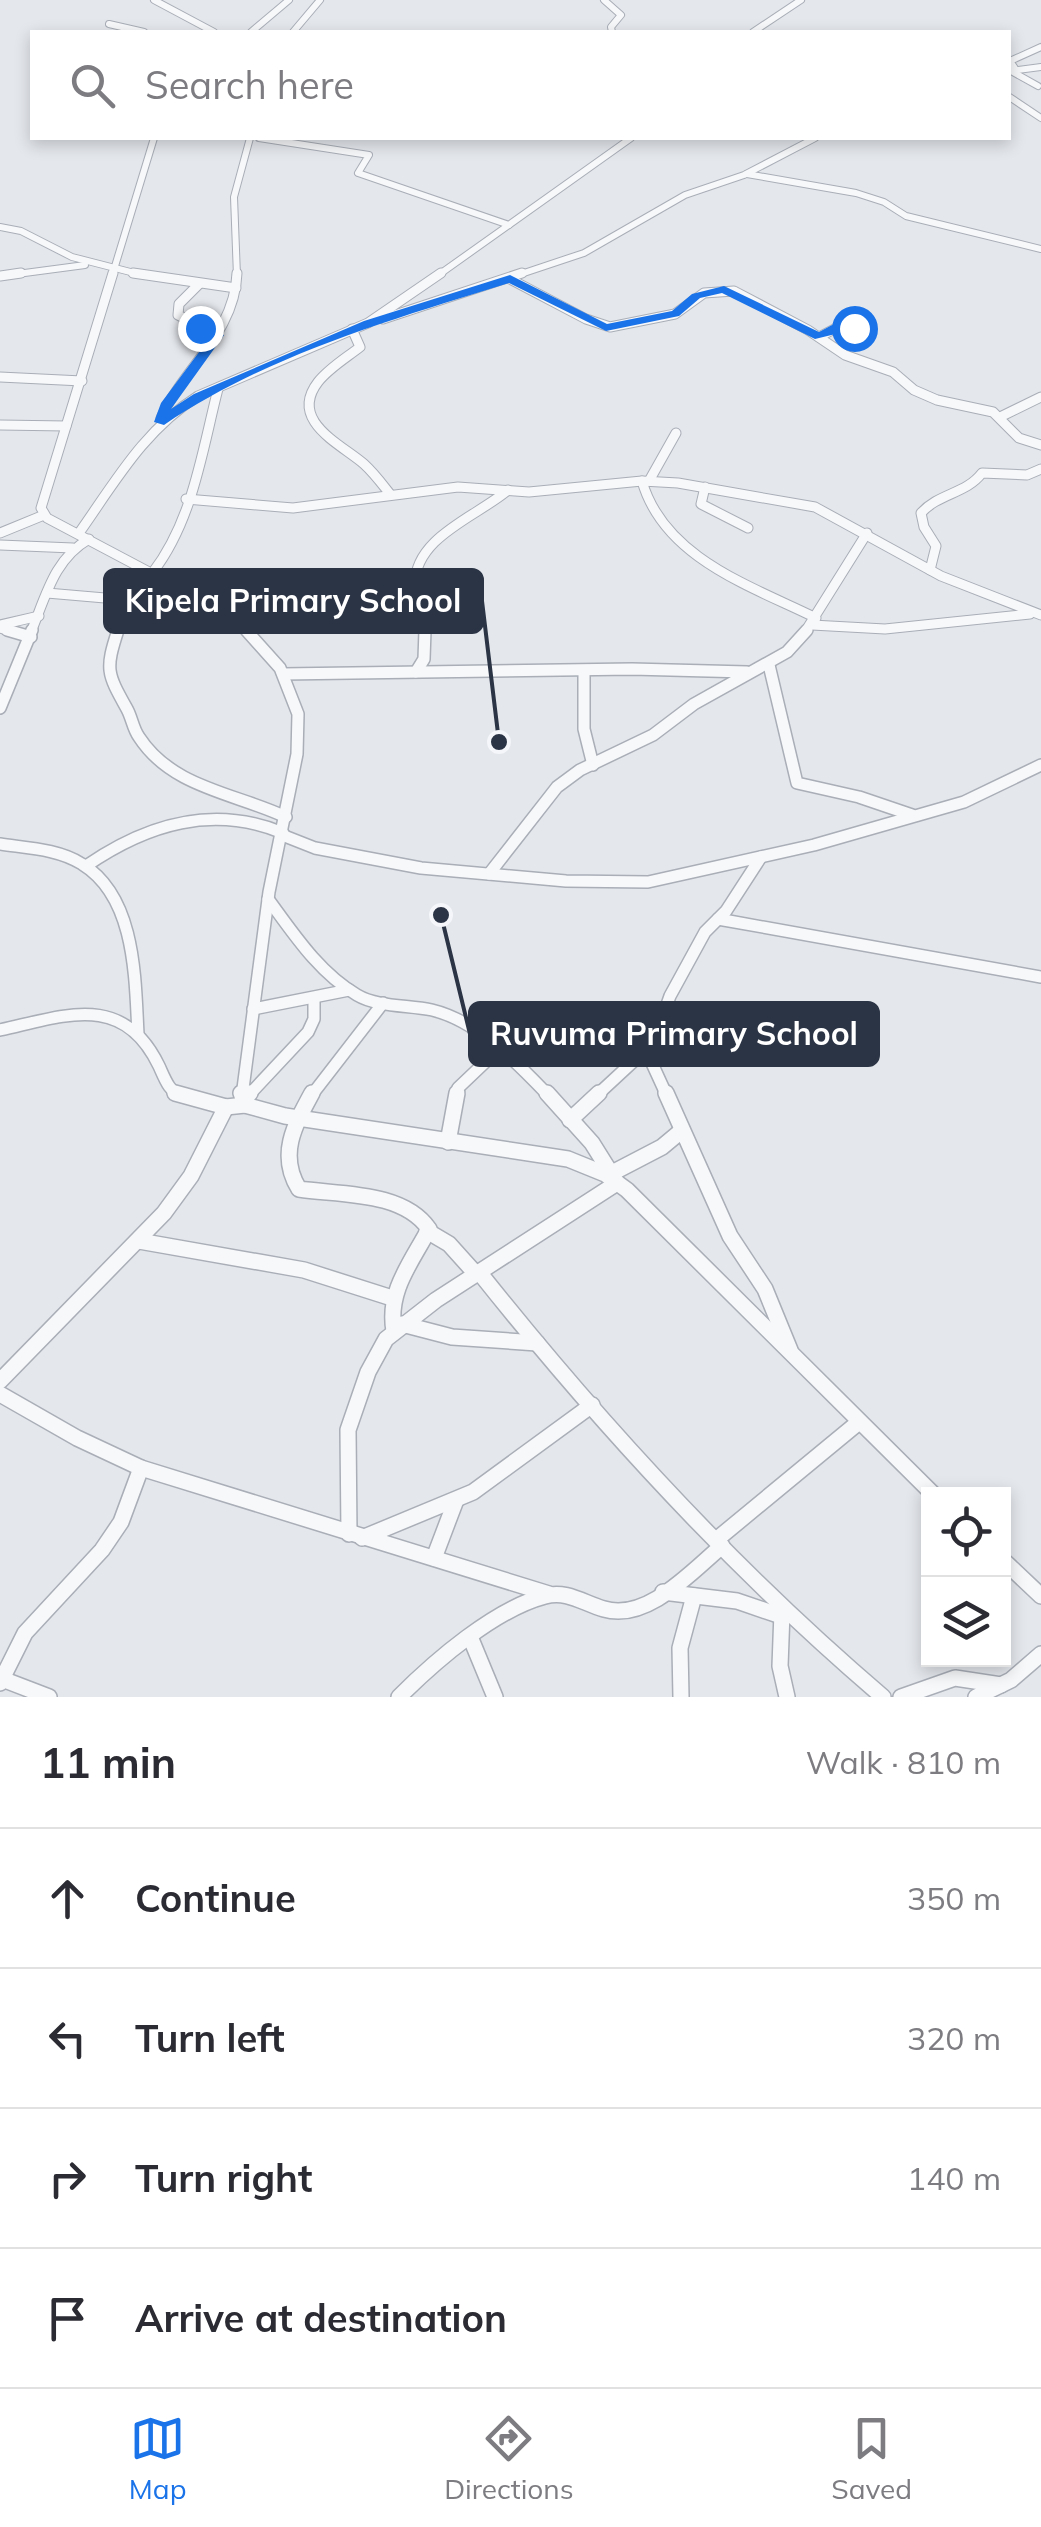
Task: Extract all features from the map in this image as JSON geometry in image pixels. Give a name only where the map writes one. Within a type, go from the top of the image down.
[{"type":"street","points":[[154,0],[210,30]]},
{"type":"street","points":[[166,5],[180,0]]},
{"type":"street","points":[[252,30],[289,0]]},
{"type":"street","points":[[295,30],[320,0]]},
{"type":"street","points":[[604,0],[621,15],[612,30]]},
{"type":"street","points":[[756,30],[802,0]]},
{"type":"street","points":[[109,24],[135,30]]},
{"type":"street","points":[[1011,61],[1041,47]]},
{"type":"street","points":[[1012,71],[1041,67]]},
{"type":"street","points":[[1012,71],[1038,86]]},
{"type":"street","points":[[1011,98],[1041,118]]},
{"type":"street","points":[[44,515],[41,500],[82,381],[153,140]]},
{"type":"street","points":[[160,422],[167,403],[227,321],[239,266],[234,204],[250,140]]},
{"type":"street","points":[[272,140],[369,155],[358,173],[508,225]]},
{"type":"street","points":[[368,323],[567,187],[628,140]]},
{"type":"street","points":[[0,708],[58,566],[84,536],[134,450],[160,422],[188,402],[352,329],[599,246],[686,195],[746,174],[808,140]]},
{"type":"street","points":[[746,174],[856,193],[886,203],[906,216],[1041,250]]},
{"type":"street","points":[[0,227],[25,230],[64,254],[97,264],[236,288]]},
{"type":"street","points":[[0,276],[97,264]]},
{"type":"street","points":[[510,279],[606,327],[675,314],[696,296],[724,289],[819,336],[845,355],[893,372],[914,390],[937,400],[993,412],[1019,438],[1041,445]]},
{"type":"street","points":[[199,284],[180,304],[178,315],[218,335]]},
{"type":"street","points":[[819,336],[838,327],[861,328],[870,321]]},
{"type":"street","points":[[352,329],[360,347],[315,386],[310,396],[310,417],[323,434],[363,464],[390,494]]},
{"type":"street","points":[[0,377],[82,381]]},
{"type":"street","points":[[153,572],[170,550],[218,388]]},
{"type":"street","points":[[1000,417],[1041,397]]},
{"type":"street","points":[[0,425],[66,426]]},
{"type":"street","points":[[676,434],[645,481],[650,508],[701,561],[814,622],[884,629],[1038,614]]},
{"type":"street","points":[[930,570],[936,546],[924,527],[922,513],[933,500],[972,486],[982,474],[1027,476],[1041,469]]},
{"type":"street","points":[[186,499],[292,508],[480,486],[528,492],[645,481],[705,487],[815,507],[930,570],[1038,614]]},
{"type":"street","points":[[705,487],[701,504],[748,528]]},
{"type":"street","points":[[416,672],[424,662],[428,638],[415,582],[422,556],[442,536],[490,507],[508,490]]},
{"type":"street","points":[[0,533],[44,515],[232,615],[283,674],[293,694],[299,734],[268,898],[244,1103]]},
{"type":"street","points":[[489,874],[557,787],[651,737],[692,705],[770,664],[814,622],[866,533]]},
{"type":"street","points":[[0,546],[72,548]]},
{"type":"street","points":[[48,593],[117,603],[120,615],[108,661],[110,682],[137,736],[166,768],[196,787],[245,798],[286,816]]},
{"type":"street","points":[[232,615],[254,595],[319,603]]},
{"type":"street","points":[[1,625],[39,616]]},
{"type":"street","points":[[1,625],[31,637]]},
{"type":"street","points":[[770,664],[774,696],[792,754],[794,779],[804,786],[859,796],[912,815]]},
{"type":"street","points":[[584,671],[584,729],[593,765]]},
{"type":"street","points":[[283,674],[751,672]]},
{"type":"street","points":[[86,866],[123,840],[166,823],[247,821],[300,844],[358,858],[566,881],[648,882],[761,857],[985,796],[1041,765]]},
{"type":"street","points":[[0,844],[54,852],[86,866],[104,881],[132,949],[138,1034]]},
{"type":"street","points":[[570,1120],[658,1030],[670,996],[704,932],[718,920],[761,857]]},
{"type":"street","points":[[268,898],[313,957],[348,990],[361,998],[450,1016],[473,1027],[535,1081],[616,1178],[926,1487]]},
{"type":"street","points":[[718,920],[1041,977]]},
{"type":"street","points":[[254,1009],[348,990]]},
{"type":"street","points":[[244,1103],[308,1032],[314,1019],[314,999]]},
{"type":"street","points":[[383,1003],[338,1054],[296,1118],[286,1170],[290,1182],[299,1189],[389,1202],[422,1215],[427,1232],[448,1244],[477,1273],[782,1612],[882,1697]]},
{"type":"street","points":[[0,1030],[92,1011],[126,1022],[138,1034],[176,1094],[226,1107],[244,1103],[296,1118],[568,1159],[616,1178]]},
{"type":"street","points":[[644,1048],[730,1236],[765,1289],[790,1350]]},
{"type":"street","points":[[448,1142],[458,1088],[498,1050]]},
{"type":"street","points":[[0,1381],[139,1241],[191,1176],[226,1107]]},
{"type":"street","points":[[356,1536],[346,1453],[350,1415],[379,1349],[398,1328],[680,1132]]},
{"type":"street","points":[[398,1328],[392,1298],[427,1232]]},
{"type":"street","points":[[139,1241],[304,1270],[392,1298]]},
{"type":"street","points":[[398,1328],[537,1343]]},
{"type":"street","points":[[0,1394],[77,1438],[141,1468],[356,1536],[620,1612],[639,1607],[663,1592],[858,1422]]},
{"type":"street","points":[[356,1536],[456,1500],[489,1481],[592,1405]]},
{"type":"street","points":[[49,1697],[1,1681],[25,1633],[102,1550],[121,1522],[141,1468]]},
{"type":"street","points":[[434,1558],[456,1500]]},
{"type":"street","points":[[1011,1568],[1041,1596]]},
{"type":"street","points":[[663,1592],[737,1601],[782,1612]]},
{"type":"street","points":[[400,1697],[418,1676],[471,1639],[521,1606],[550,1594]]},
{"type":"street","points":[[681,1697],[680,1648],[694,1596]]},
{"type":"street","points":[[782,1612],[780,1666],[786,1697]]},
{"type":"street","points":[[471,1639],[495,1697]]},
{"type":"street","points":[[976,1697],[1030,1666],[1041,1654]]},
{"type":"street","points":[[900,1697],[956,1678],[1001,1685]]},
{"type":"place","name":"Kipela Primary School","points":[[499,742]]},
{"type":"place","name":"Ruvuma Primary School","points":[[441,915]]},
{"type":"route","points":[[200,328],[218,335],[167,403],[160,422],[198,396],[368,323],[510,279],[606,327],[675,314],[688,307],[696,296],[724,289],[819,336],[832,328],[854,328]]}]
